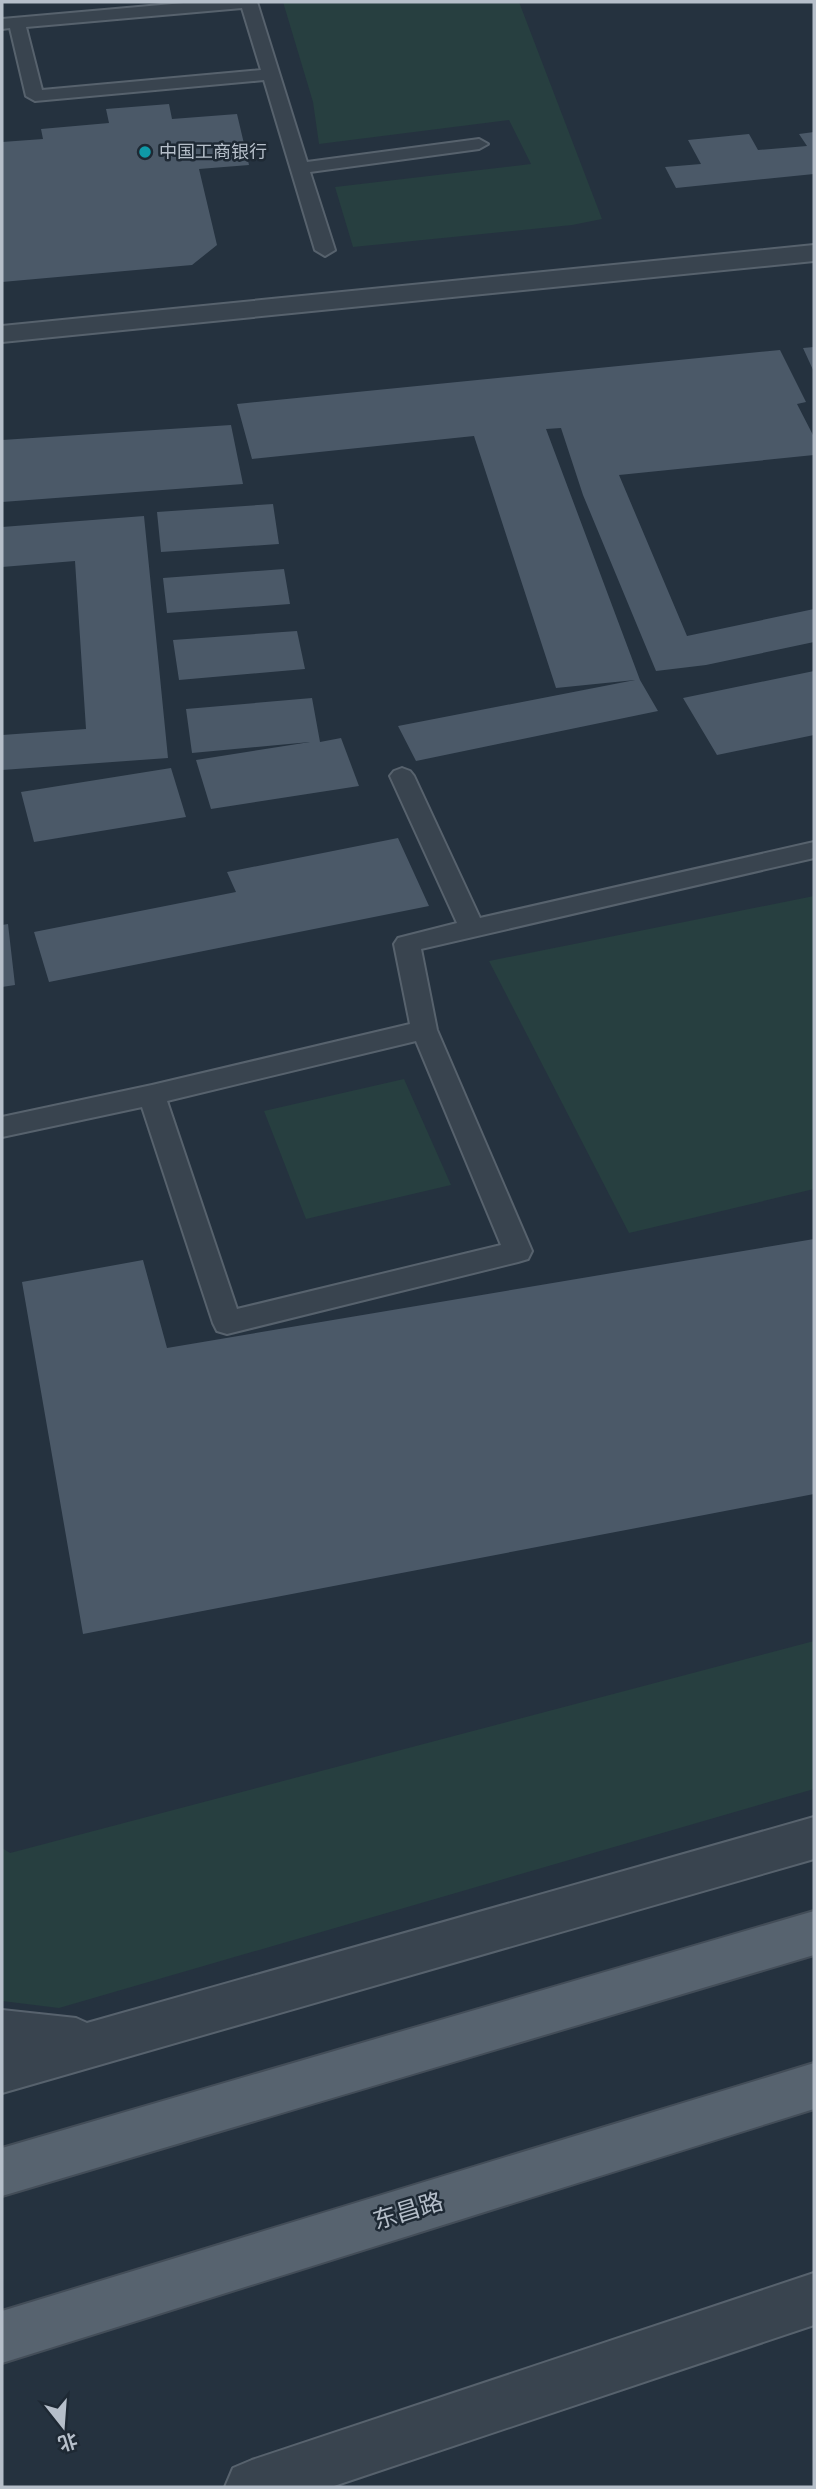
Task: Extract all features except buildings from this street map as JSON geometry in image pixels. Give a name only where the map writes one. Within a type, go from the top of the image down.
[{"type":"main road","points":[[2,2172],[814,1933]]},
{"type":"main road","name":"东昌路","points":[[2,2337],[814,2086]]},
{"type":"street","points":[[2,334],[814,253]]},
{"type":"street","points":[[2,2070],[814,1838]]},
{"type":"street","points":[[2,2033],[97,2043]]},
{"type":"street","points":[[252,2487],[814,2299]]},
{"type":"lane","points":[[271,74],[35,96],[10,23],[248,2],[271,74],[326,250]]},
{"type":"lane","points":[[300,168],[479,144]]},
{"type":"lane","points":[[402,776],[472,928]]},
{"type":"lane","points":[[152,1095],[228,1323],[518,1251],[424,1030],[407,944],[814,850]]},
{"type":"lane","points":[[2,1127],[152,1095],[424,1030]]},
{"type":"green space","points":[[283,2],[519,2],[602,219],[572,225],[353,247],[335,187],[531,164],[509,120],[319,144],[313,102]]},
{"type":"green space","points":[[814,896],[814,1189],[629,1233],[489,961]]},
{"type":"green space","points":[[404,1079],[451,1185],[306,1219],[264,1111]]},
{"type":"green space","points":[[814,1641],[814,1789],[59,2008],[2,2001],[2,1848],[10,1853]]},
{"type":"place","name":"中国工商银行","points":[[145,152]]}]
